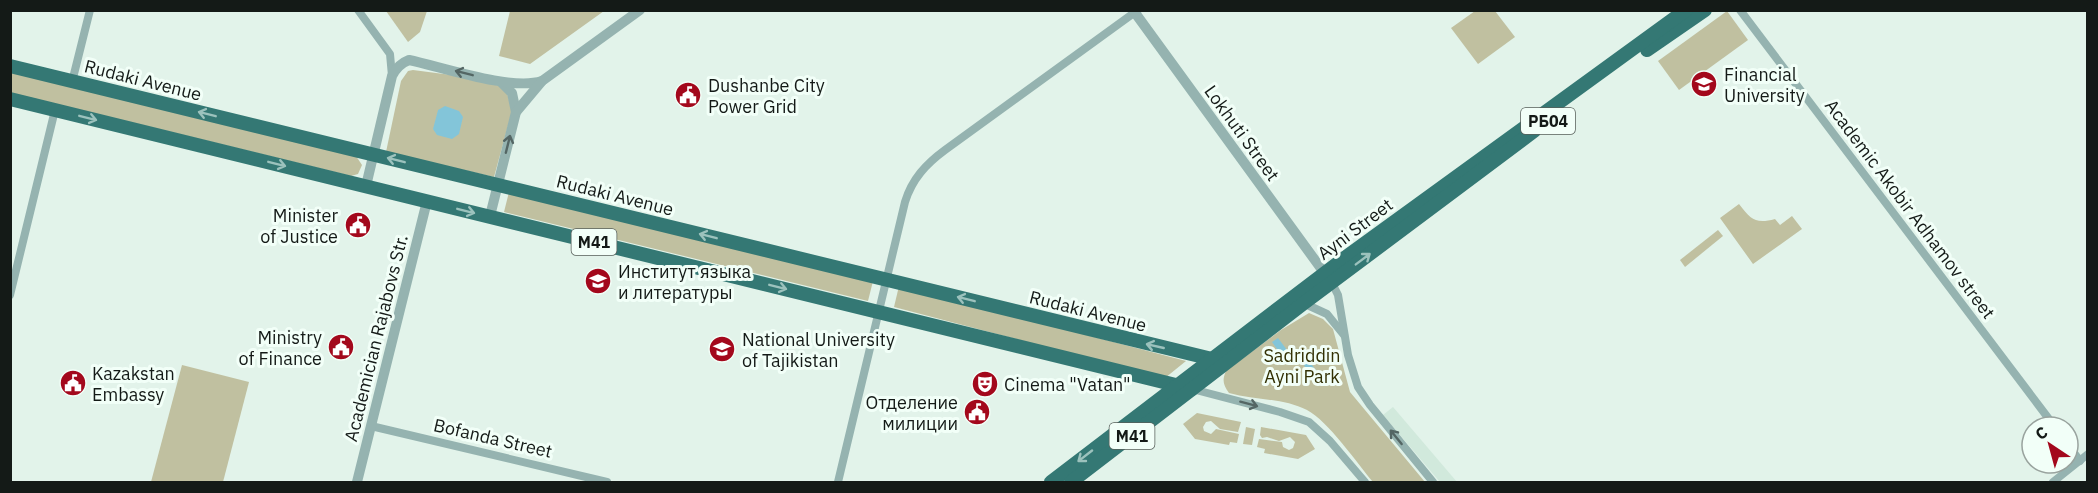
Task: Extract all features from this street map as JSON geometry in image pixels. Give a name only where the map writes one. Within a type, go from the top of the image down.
[{"type":"highway","name":"Ayni Street","points":[[1051,483],[1212,359],[1298,302],[1686,10]]},
{"type":"highway","name":"РБ04","points":[[1390,232],[1705,10]]},
{"type":"highway","name":"Rudaki Avenue","points":[[10,66],[1212,359]]},
{"type":"highway","name":"M41","points":[[10,99],[1178,385]]},
{"type":"highway","name":"M41","points":[[1071,483],[1192,389],[1298,302]]},
{"type":"highway","points":[[1178,385],[1192,389]]},
{"type":"street","points":[[72,82],[90,10]]},
{"type":"street","points":[[358,10],[390,54],[392,76],[366,186]]},
{"type":"street","points":[[516,112],[542,81],[640,10]]},
{"type":"street","name":"Academic Akobir Adhamov street","points":[[1740,10],[2046,415]]},
{"type":"street","points":[[838,483],[907,196],[915,178],[945,150],[1135,11]]},
{"type":"street","name":"Lokhuti Street","points":[[1135,11],[1329,278]]},
{"type":"street","points":[[390,54],[500,82],[528,84],[542,81]]},
{"type":"street","points":[[392,76],[398,67],[409,60]]},
{"type":"street","points":[[490,216],[516,112],[512,93],[500,82]]},
{"type":"street","points":[[10,295],[55,110]]},
{"type":"street","name":"Academician Rajabovs Str.","points":[[357,483],[427,201]]},
{"type":"street","points":[[1329,278],[1338,296],[1344,335],[1358,387],[1433,483]]},
{"type":"street","points":[[1298,302],[1327,314],[1344,335]]},
{"type":"street","points":[[1192,389],[1309,422],[1330,441],[1365,483]]},
{"type":"street","name":"Bofanda Street","points":[[371,426],[607,483]]},
{"type":"street","points":[[2080,461],[2088,454]]},
{"type":"shaded area","points":[[1393,407],[1457,482],[1440,482],[1383,415]]},
{"type":"green space","points":[[510,10],[604,11],[530,64],[499,56]]},
{"type":"green space","points":[[386,11],[427,11],[420,32],[408,42]]},
{"type":"green space","points":[[1475,11],[1495,11],[1515,37],[1478,64],[1451,28]]},
{"type":"green space","points":[[1727,11],[1748,40],[1679,90],[1658,61]]},
{"type":"green space","points":[[408,71],[459,76],[500,86],[507,93],[512,111],[494,177],[386,152],[401,81]]},
{"type":"green space","points":[[11,72],[356,156],[362,165],[358,174],[351,176],[11,93]]},
{"type":"green space","points":[[509,192],[873,281],[868,301],[504,212]]},
{"type":"green space","points":[[1739,204],[1747,214],[1758,221],[1775,219],[1780,225],[1792,216],[1802,229],[1753,264],[1720,218]]},
{"type":"green space","points":[[1718,230],[1723,236],[1685,267],[1680,260]]},
{"type":"green space","points":[[899,286],[1186,361],[1165,378],[894,307]]},
{"type":"green space","name":"Sadriddin Ayni Park","points":[[1309,313],[1323,319],[1333,329],[1350,392],[1425,482],[1373,482],[1324,423],[1307,410],[1288,403],[1229,393],[1224,385],[1226,371],[1281,330]]},
{"type":"green space","points":[[182,365],[249,382],[223,482],[151,482]]},
{"type":"green space","points":[[1197,413],[1241,422],[1238,432],[1220,429],[1211,421],[1206,422],[1203,427],[1204,431],[1211,434],[1216,429],[1239,434],[1237,443],[1230,442],[1229,445],[1195,439],[1183,424]]},
{"type":"green space","points":[[1246,427],[1255,429],[1252,445],[1243,444]]},
{"type":"green space","points":[[1261,427],[1306,435],[1315,449],[1298,459],[1264,453],[1265,449],[1257,447],[1259,439],[1282,442],[1283,447],[1289,450],[1293,448],[1295,442],[1290,437],[1279,441],[1267,437],[1262,438]]},
{"type":"water","points":[[445,106],[459,111],[463,117],[459,134],[452,139],[437,135],[433,129],[438,110]]},
{"type":"water","points":[[1278,338],[1290,354],[1284,359],[1272,342]]},
{"type":"water","points":[[1306,357],[1318,373],[1313,378],[1301,361]]},
{"type":"place","name":"Financial University","points":[[1704,84]]},
{"type":"place","name":"Dushanbe City Power Grid","points":[[688,95]]},
{"type":"place","name":"Minister of Justice","points":[[358,225]]},
{"type":"place","name":"Институт языка и литературы","points":[[598,281]]},
{"type":"place","name":"Ministry of Finance","points":[[341,347]]},
{"type":"place","name":"National University of Tajikistan","points":[[722,349]]},
{"type":"place","name":"Kazakstan Embassy","points":[[73,383]]},
{"type":"place","name":"Cinema \"Vatan\"","points":[[985,384]]},
{"type":"place","name":"Отделение милиции","points":[[977,412]]}]
